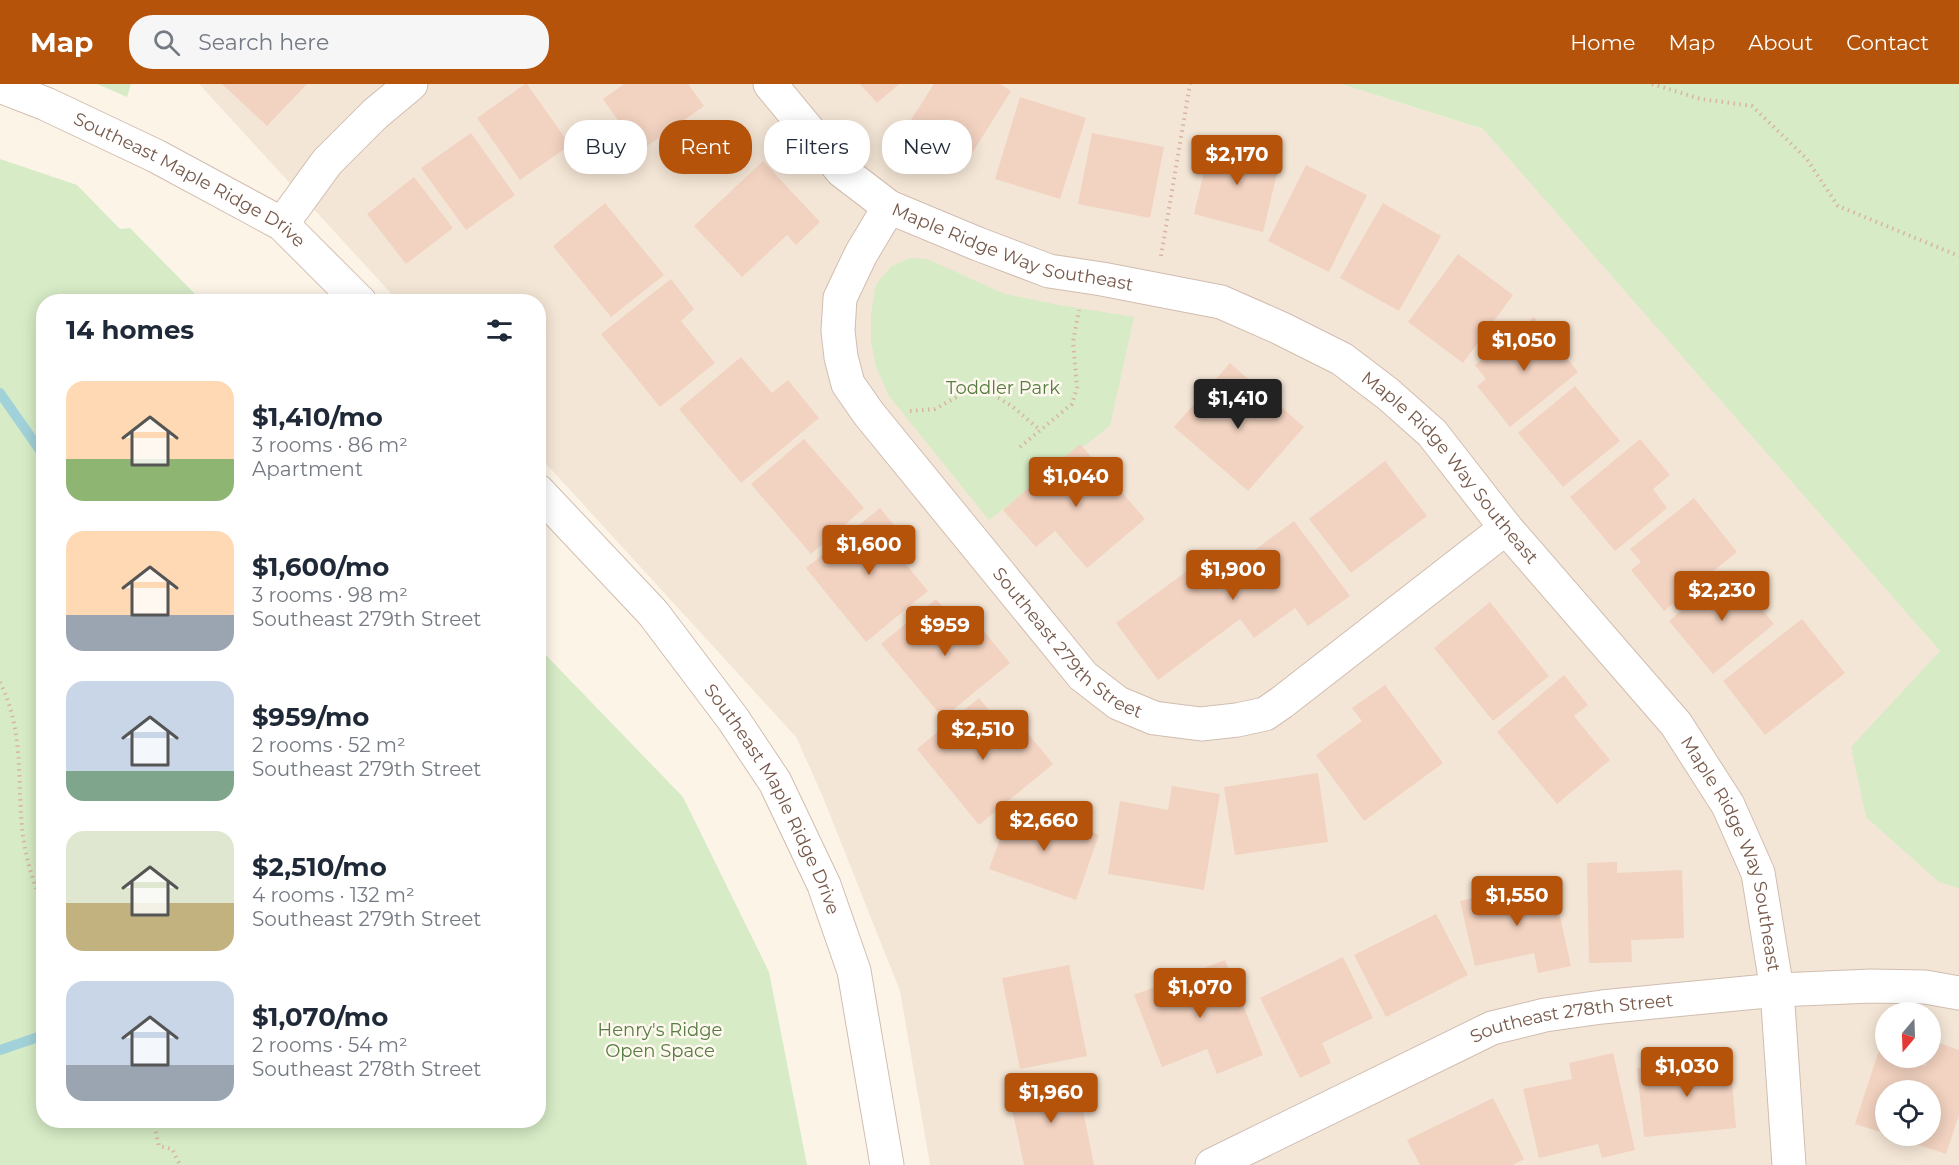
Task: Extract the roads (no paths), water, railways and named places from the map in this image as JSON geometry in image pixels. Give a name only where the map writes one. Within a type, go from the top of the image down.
[{"type":"street","points":[[282,224],[327,162],[375,114],[411,84]]},
{"type":"street","name":"Maple Ridge Way Southeast","points":[[770,84],[842,171],[889,207],[1049,271],[1221,302],[1342,359],[1388,394],[1432,434],[1506,528],[1676,724],[1728,805],[1758,873],[1777,990],[1790,1165]]},
{"type":"street","name":"Southeast Maple Ridge Drive","points":[[0,86],[46,104],[156,156],[282,224],[352,294]]},
{"type":"street","name":"Southeast 279th Street","points":[[889,207],[861,254],[840,298],[838,331],[841,357],[848,384],[869,414],[1083,676],[1118,703],[1154,718],[1202,724],[1265,714],[1281,704],[1506,528]]},
{"type":"street","name":"Southeast Maple Ridge Drive","points":[[546,499],[653,613],[733,719],[775,782],[824,885],[854,971],[887,1165]]},
{"type":"street","name":"Southeast 278th Street","points":[[1212,1165],[1492,1028],[1545,1015],[1602,1007],[1777,990],[1871,986],[1924,987],[1959,993]]},
{"type":"waterway","points":[[0,393],[36,445]]},
{"type":"waterway","points":[[0,1050],[36,1038]]},
{"type":"park label","name":"Toddler Park","points":[[1003,388]]},
{"type":"park label","name":"Henry's Ridge Open Space","points":[[660,1040]]}]
